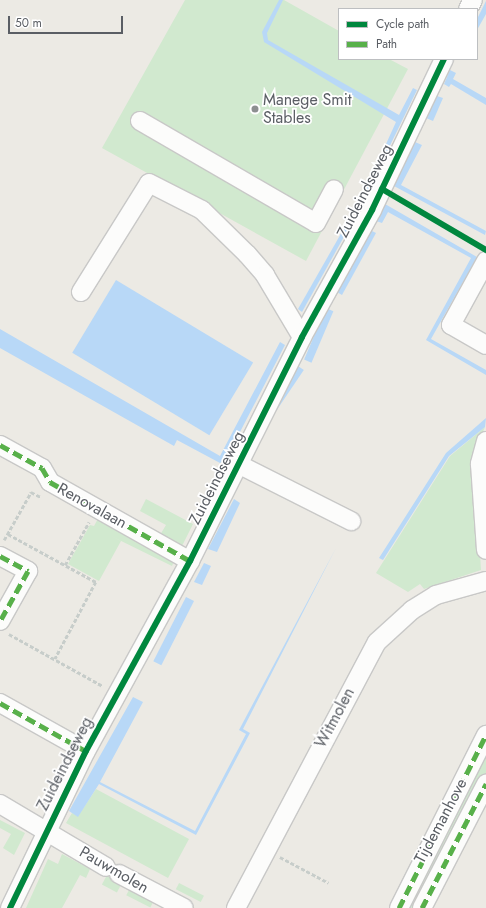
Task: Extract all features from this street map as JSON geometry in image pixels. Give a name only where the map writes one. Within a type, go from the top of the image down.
[{"type":"street","name":"Zuideindseweg","points":[[10,908],[46,829],[116,693],[190,561],[302,337],[372,210],[444,60]]},
{"type":"street","points":[[140,121],[316,224],[334,189]]},
{"type":"street","points":[[81,292],[149,183],[202,210],[246,254],[265,275],[302,337]]},
{"type":"street","points":[[486,261],[451,325],[486,345]]},
{"type":"street","points":[[486,441],[480,464],[484,504],[486,550]]},
{"type":"street","name":"Renovalaan","points":[[0,445],[42,468],[50,482],[190,561]]},
{"type":"street","points":[[238,464],[351,521]]},
{"type":"street","points":[[0,556],[28,571],[3,627]]},
{"type":"street","name":"Witmolen","points":[[236,908],[377,642],[412,610],[436,595],[486,581]]},
{"type":"street","points":[[0,703],[86,751]]},
{"type":"street","name":"Tijdemanhove","points":[[398,908],[486,734]]},
{"type":"street","name":"Tijdemanhove","points":[[422,908],[486,784]]},
{"type":"street","name":"Pauwmolen","points":[[0,804],[46,829],[112,871],[184,908]]},
{"type":"path","points":[[0,548],[31,492],[43,498]]},
{"type":"path","points":[[65,565],[97,508]]},
{"type":"path","points":[[8,534],[96,582],[55,659]]},
{"type":"path","points":[[3,627],[55,659],[116,693]]},
{"type":"path","points":[[266,850],[329,883]]},
{"type":"green space","name":"Manege Smit Stables","points":[[185,0],[284,0],[338,30],[338,60],[391,60],[408,69],[306,261],[102,148]]},
{"type":"green space","points":[[485,427],[474,452],[481,570],[424,589],[420,584],[408,592],[376,573],[450,456]]},
{"type":"green space","points":[[146,499],[193,524],[182,546],[160,535],[166,525],[140,511]]},
{"type":"green space","points":[[99,517],[174,561],[172,566],[111,536],[121,541],[99,581],[68,564],[90,525],[94,526]]},
{"type":"green space","points":[[486,750],[486,777],[418,908],[406,908]]},
{"type":"green space","points":[[96,789],[189,839],[168,878],[66,823],[72,813],[78,816]]},
{"type":"green space","points":[[0,820],[25,833],[14,855],[3,848],[11,834],[0,828]]},
{"type":"green space","points":[[62,854],[90,869],[86,878],[80,875],[62,908],[26,908],[48,859],[58,864]]},
{"type":"green space","points":[[108,873],[123,881],[117,892],[102,884]]},
{"type":"green space","points":[[179,883],[204,896],[201,902],[176,889]]},
{"type":"green space","points":[[129,890],[153,902],[150,908],[126,895]]},
{"type":"water","points":[[279,0],[283,0],[267,33],[268,40],[399,115],[413,88],[417,90],[363,201],[361,199],[396,122],[264,42],[262,32]]},
{"type":"water","points":[[486,1],[486,14],[478,28],[478,17]]},
{"type":"water","points":[[450,70],[456,73],[453,79],[486,98],[486,105],[451,84],[449,87],[444,84]]},
{"type":"water","points":[[437,96],[443,98],[433,121],[426,118]]},
{"type":"water","points":[[415,142],[422,145],[401,185],[486,231],[485,235],[394,186]]},
{"type":"water","points":[[385,204],[477,257],[431,339],[486,370],[486,375],[426,340],[471,258],[388,212],[382,223],[376,221]]},
{"type":"water","points":[[351,216],[355,217],[302,312],[298,309]]},
{"type":"water","points":[[370,230],[376,233],[342,295],[335,291]]},
{"type":"water","points":[[116,280],[253,362],[209,435],[72,353]]},
{"type":"water","points":[[326,308],[333,311],[311,363],[304,360]]},
{"type":"water","points":[[0,329],[220,456],[280,342],[285,345],[226,459],[220,463],[177,440],[174,446],[0,348]]},
{"type":"water","points":[[298,366],[304,370],[243,459],[238,456]]},
{"type":"water","points":[[486,418],[485,427],[449,456],[383,560],[379,558],[446,453]]},
{"type":"water","points":[[234,499],[240,503],[217,552],[208,549]]},
{"type":"water","points":[[336,548],[243,729],[250,733],[196,835],[99,784],[78,817],[69,811],[133,697],[143,702],[100,782],[195,831],[246,734],[239,730]]},
{"type":"water","points":[[204,563],[211,566],[202,585],[194,582]]},
{"type":"water","points":[[186,597],[194,601],[161,665],[153,661]]},
{"type":"marked path","points":[[0,445],[42,468],[50,482],[190,561]]},
{"type":"marked path","points":[[0,556],[28,571],[0,621]]},
{"type":"marked path","points":[[0,703],[86,751]]},
{"type":"marked path","points":[[399,908],[486,735]]},
{"type":"marked path","points":[[422,908],[486,784]]},
{"type":"cycle path","points":[[10,908],[86,751],[190,561],[302,337],[372,210],[444,60]]},
{"type":"cycle path","points":[[382,189],[486,250]]},
{"type":"place","name":"Manege Smit Stables","points":[[255,109]]}]
